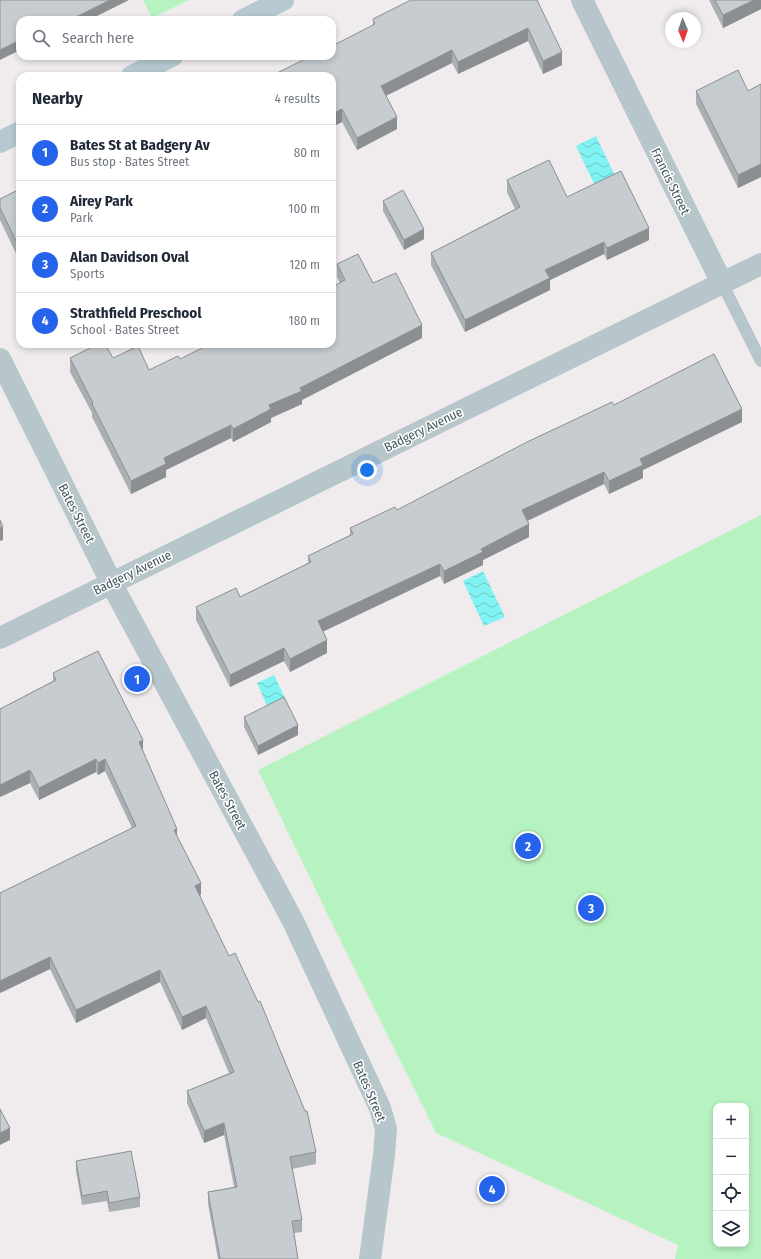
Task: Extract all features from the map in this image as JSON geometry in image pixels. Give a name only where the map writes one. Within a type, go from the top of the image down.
[{"type":"main road","points":[[251,16],[283,0]]},
{"type":"main road","points":[[140,72],[164,60]]},
{"type":"main road","points":[[0,142],[16,134]]},
{"type":"street","name":"Francis Street","points":[[582,0],[722,284]]},
{"type":"street","name":"Badgery Avenue","points":[[0,638],[111,582],[761,264]]},
{"type":"street","name":"Bates Street","points":[[0,359],[111,582],[293,921],[380,1108],[386,1129],[370,1259]]},
{"type":"lane","name":"Francis Street","points":[[722,284],[761,361]]},
{"type":"green space","points":[[143,0],[189,0],[156,16],[151,16]]},
{"type":"green space","points":[[761,515],[761,1259],[675,1259],[678,1245],[436,1133],[258,770]]},
{"type":"water","points":[[596,136],[618,182],[598,192],[576,146]]},
{"type":"water","points":[[483,571],[505,617],[484,626],[463,581]]},
{"type":"water","points":[[274,675],[286,700],[268,708],[257,683]]},
{"type":"building","points":[[0,0],[110,0],[78,16],[16,16],[16,42],[0,50]]},
{"type":"building","points":[[411,0],[537,0],[562,52],[543,61],[528,28],[458,62],[452,50],[381,86],[397,117],[357,138],[342,109],[336,112],[336,72],[279,72],[303,60],[336,60],[336,44],[375,24],[373,19]]},
{"type":"building","points":[[715,0],[754,0],[723,15]]},
{"type":"building","points":[[738,70],[748,91],[761,84],[761,164],[738,175],[696,91]]},
{"type":"building","points":[[549,160],[567,197],[621,171],[649,228],[607,248],[604,242],[545,270],[550,278],[465,320],[431,253],[520,207],[507,180]]},
{"type":"building","points":[[403,190],[424,229],[404,240],[383,201]]},
{"type":"building","points":[[16,191],[16,241],[0,208],[0,199]]},
{"type":"building","points":[[358,254],[373,283],[396,273],[422,325],[300,388],[302,391],[269,405],[271,409],[233,429],[231,425],[164,458],[166,464],[131,481],[70,358],[90,348],[107,348],[113,358],[134,348],[139,348],[149,370],[178,356],[180,359],[202,348],[336,348],[336,285],[345,280],[337,264]]},
{"type":"building","points":[[714,354],[742,409],[640,459],[643,465],[609,481],[604,472],[522,510],[529,524],[481,549],[483,552],[444,571],[440,564],[318,621],[327,640],[290,659],[284,648],[230,675],[196,607],[236,588],[240,597],[311,562],[308,556],[353,534],[350,528],[395,507],[397,510],[527,442],[612,402],[614,405]]},
{"type":"building","points":[[0,520],[3,527],[0,528]]},
{"type":"building","points":[[98,651],[143,740],[139,742],[177,829],[174,830],[201,883],[195,886],[229,956],[235,953],[258,1002],[260,1001],[305,1111],[307,1111],[316,1152],[290,1157],[302,1220],[292,1221],[298,1259],[220,1259],[208,1192],[237,1187],[224,1123],[204,1131],[187,1091],[234,1072],[206,1006],[182,1017],[160,970],[76,1010],[50,957],[0,981],[0,893],[136,826],[105,759],[98,763],[96,759],[39,788],[30,770],[0,785],[0,709],[56,680],[53,673]]},
{"type":"building","points":[[284,697],[298,725],[258,746],[244,717]]},
{"type":"building","points":[[0,1109],[10,1128],[0,1133]]},
{"type":"building","points":[[131,1151],[140,1197],[109,1203],[107,1191],[82,1196],[76,1161]]},
{"type":"place","name":"Bates St at Badgery Av","points":[[137,679]]},
{"type":"place","name":"Airey Park","points":[[528,846]]},
{"type":"place","name":"Alan Davidson Oval","points":[[591,908]]},
{"type":"place","name":"Strathfield Preschool","points":[[492,1189]]}]
